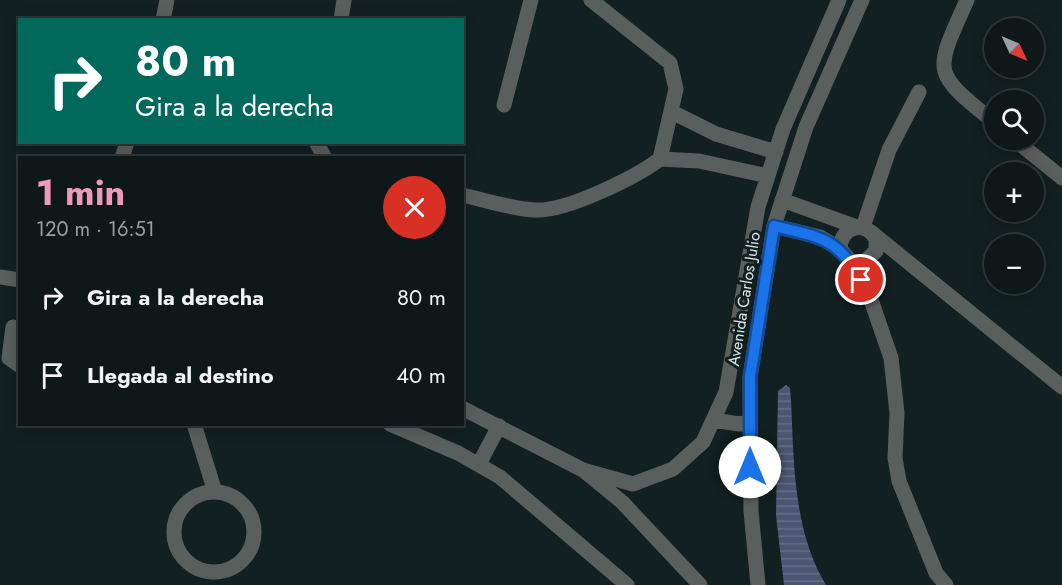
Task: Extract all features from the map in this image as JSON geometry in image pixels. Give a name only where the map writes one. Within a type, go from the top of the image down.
[{"type":"street","points":[[163,18],[167,0]]},
{"type":"street","points":[[340,18],[344,0]]},
{"type":"street","points":[[504,105],[531,0]]},
{"type":"street","points":[[591,0],[670,63],[676,89],[660,159]]},
{"type":"street","name":"Avenida Carlos Julio","points":[[583,470],[633,484],[673,469],[703,442],[726,392],[758,207],[776,152],[819,43],[839,0]]},
{"type":"street","name":"Avenida Carlos Julio","points":[[758,585],[751,511],[750,377],[774,226],[806,128],[838,50],[862,0]]},
{"type":"street","points":[[967,0],[946,46],[943,60],[945,75],[957,92],[984,115]]},
{"type":"street","points":[[819,43],[838,50]]},
{"type":"street","points":[[840,249],[842,237],[863,228],[884,160],[920,92]]},
{"type":"street","points":[[672,112],[716,134],[776,152]]},
{"type":"street","points":[[1027,150],[1062,178]]},
{"type":"street","points":[[464,195],[536,210],[566,204],[613,186],[660,159],[699,160],[768,176]]},
{"type":"street","points":[[782,200],[863,228],[1062,387]]},
{"type":"street","points":[[774,226],[819,237],[840,249],[846,259],[852,263],[870,297],[891,358],[897,413],[895,458],[900,481],[936,573],[946,585]]},
{"type":"street","points":[[852,263],[864,263],[876,251],[876,239],[863,228]]},
{"type":"street","points":[[0,277],[18,280]]},
{"type":"street","points":[[11,327],[9,358],[18,365]]},
{"type":"street","name":"Avenida Carlos Julio","points":[[464,409],[583,470],[622,502],[700,585]]},
{"type":"street","points":[[714,420],[740,424],[750,422]]},
{"type":"street","points":[[195,426],[215,492]]},
{"type":"street","points":[[394,426],[478,464],[539,508],[627,585]]},
{"type":"street","points":[[478,464],[499,426]]},
{"type":"street","points":[[215,492],[226,494],[245,507],[254,528],[253,539],[243,560],[224,578],[191,566],[182,558],[174,537],[178,514],[184,505],[204,494],[215,492]]},
{"type":"water","points":[[786,385],[790,388],[797,495],[801,519],[815,564],[826,585],[784,585],[776,515],[778,391]]},
{"type":"route","points":[[750,467],[750,377],[774,226],[819,237],[840,249],[842,255],[852,263],[861,280]]}]
